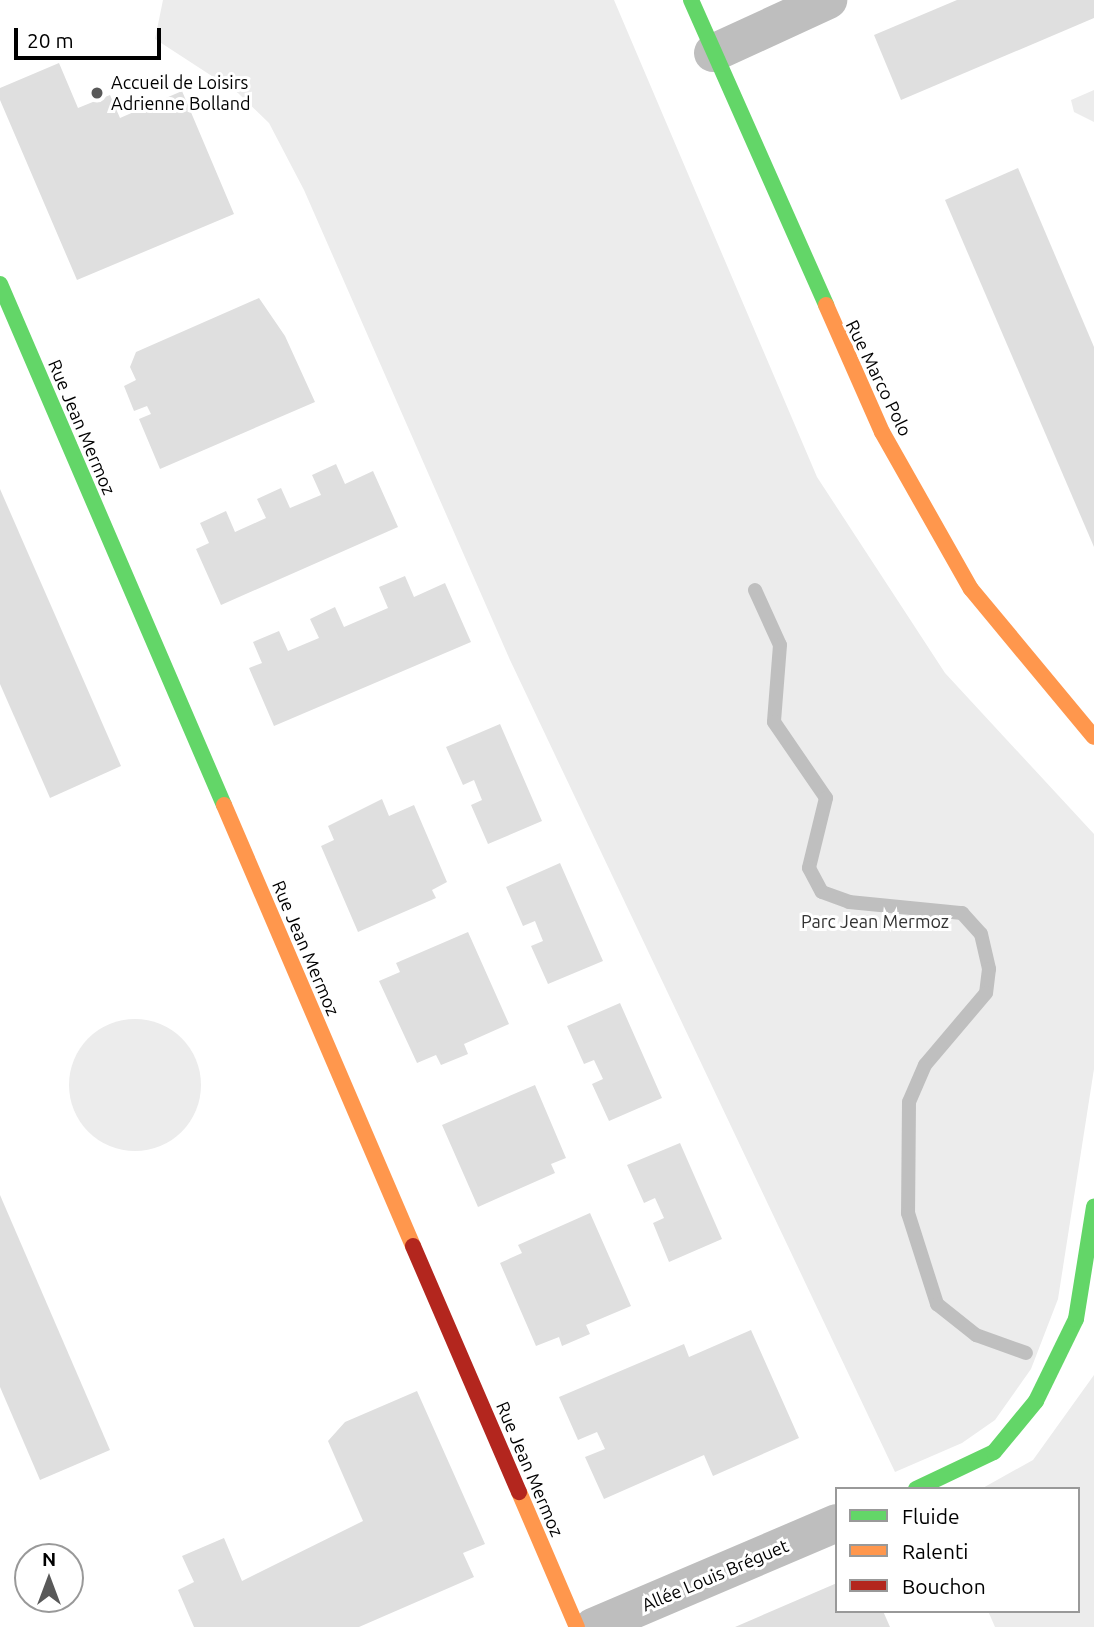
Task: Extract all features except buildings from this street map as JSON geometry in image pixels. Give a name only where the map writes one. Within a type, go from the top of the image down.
[{"type":"street","name":"Rue Marco Polo","points":[[691,0],[882,432],[971,589],[1094,737]]},
{"type":"street","points":[[713,53],[828,0]]},
{"type":"street","name":"Rue Jean Mermoz","points":[[0,284],[577,1627]]},
{"type":"street","points":[[921,1487],[994,1452],[1036,1401],[1076,1319],[1094,1206]]},
{"type":"street","name":"Allée Louis Bréguet","points":[[593,1627],[835,1524]]},
{"type":"green space","name":"Parc Jean Mermoz","points":[[163,0],[614,0],[817,477],[945,673],[1094,834],[1094,1069],[1058,1299],[1031,1369],[995,1420],[962,1443],[895,1472],[510,660],[304,190],[269,123],[238,93],[155,39]]},
{"type":"green space","points":[[1094,90],[1094,122],[1074,112],[1071,100]]},
{"type":"green space","points":[[135,1019],[160,1024],[181,1039],[196,1060],[201,1085],[196,1110],[181,1131],[160,1146],[135,1151],[110,1146],[89,1131],[74,1110],[69,1085],[74,1060],[89,1039],[110,1024]]},
{"type":"green space","points":[[1094,1375],[1094,1627],[995,1627],[989,1613],[1080,1613],[1080,1487],[985,1487],[1033,1460]]},
{"type":"waterway","points":[[755,590],[780,645],[774,722],[826,798],[809,868],[822,892],[849,902],[962,913],[981,934],[989,969],[986,993],[925,1065],[909,1102],[908,1213],[937,1304],[976,1335],[1026,1353]]},
{"type":"traffic: fast","points":[[691,0],[826,305]]},
{"type":"traffic: fast","points":[[0,284],[224,805]]},
{"type":"traffic: fast","points":[[920,1487],[994,1452],[1036,1401],[1076,1319],[1094,1206]]},
{"type":"traffic: slow","points":[[826,305],[882,432],[971,589],[1094,737]]},
{"type":"traffic: slow","points":[[224,805],[413,1246]]},
{"type":"traffic: slow","points":[[519,1492],[577,1627]]},
{"type":"traffic: jam","points":[[413,1246],[519,1492]]},
{"type":"place","name":"Accueil de Loisirs Adrienne Bolland","points":[[97,93]]}]
